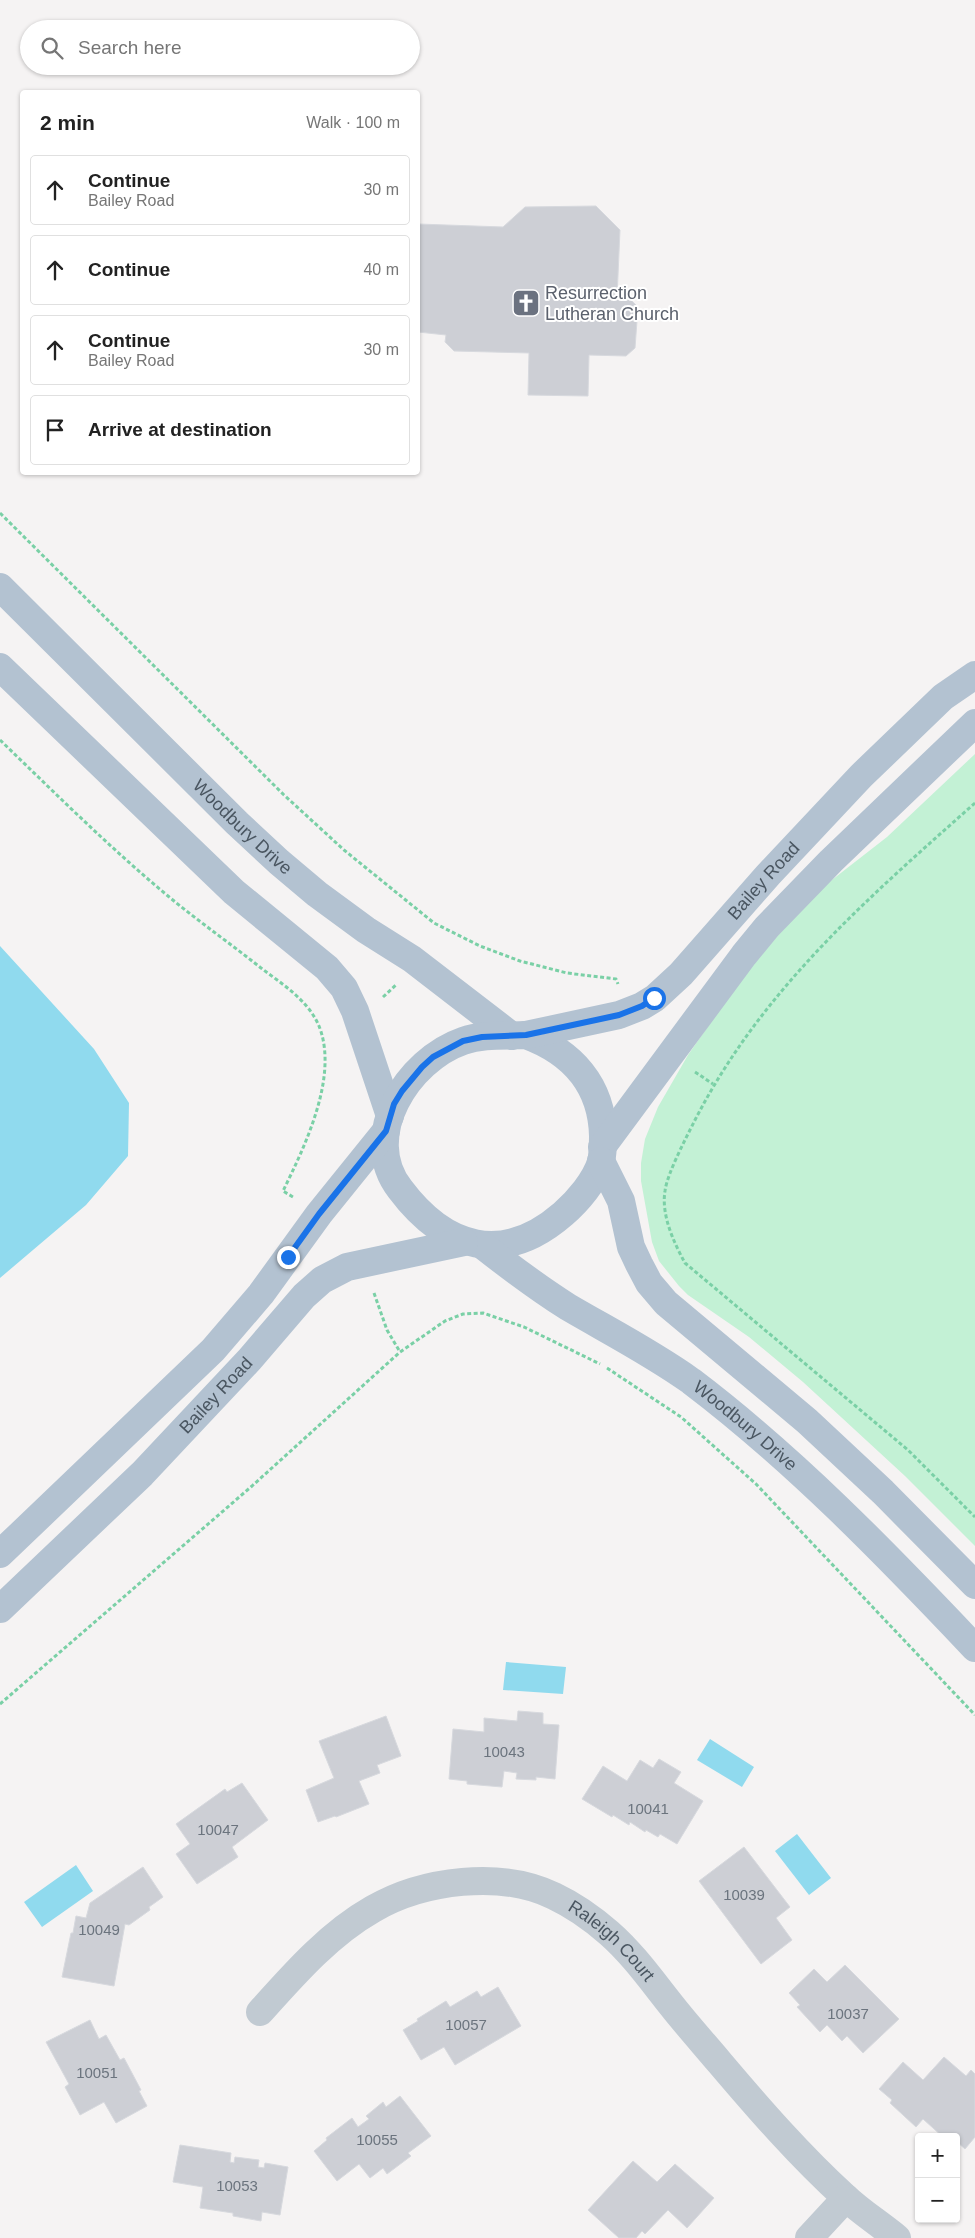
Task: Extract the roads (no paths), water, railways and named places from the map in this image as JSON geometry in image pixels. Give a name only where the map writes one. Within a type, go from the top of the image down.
[{"type":"main road","name":"Woodbury Drive","points":[[0,587],[279,862],[366,930],[412,959],[519,1036]]},
{"type":"main road","points":[[0,668],[234,892],[327,968],[344,988],[355,1011],[388,1123]]},
{"type":"main road","name":"Bailey Road","points":[[519,1036],[619,1015],[642,1006],[654,998],[681,974],[768,874],[861,776],[943,697],[975,675]]},
{"type":"main road","name":"Bailey Road","points":[[0,1609],[161,1455],[316,1285],[335,1272],[347,1268],[473,1244],[501,1245],[523,1239],[554,1221],[577,1200],[592,1181],[602,1154],[744,955],[767,927],[831,861],[975,723]]},
{"type":"main road","points":[[388,1123],[402,1091],[422,1067],[433,1057],[463,1041],[482,1037],[519,1036],[549,1044],[571,1061],[590,1087],[602,1118],[602,1154],[620,1202],[635,1256],[644,1274],[666,1303],[807,1421],[883,1492],[975,1585]]},
{"type":"main road","name":"Woodbury Drive","points":[[388,1123],[384,1146],[388,1166],[396,1185],[416,1210],[431,1224],[473,1244],[568,1307],[657,1358],[728,1410],[846,1517],[975,1648]]},
{"type":"main road","name":"Bailey Road","points":[[0,1554],[213,1350],[261,1294],[388,1123]]},
{"type":"street","name":"Raleigh Court","points":[[260,2012],[301,1966],[338,1933],[372,1910],[399,1896],[439,1884],[485,1882],[520,1885],[554,1895],[609,1933],[637,1962],[767,2117],[846,2198],[897,2238]]},
{"type":"street","points":[[809,2238],[846,2198]]},
{"type":"water","points":[[0,946],[94,1049],[129,1103],[128,1156],[86,1205],[0,1278]]},
{"type":"water","points":[[506,1662],[566,1667],[563,1694],[503,1690]]},
{"type":"water","points":[[710,1739],[754,1767],[742,1787],[697,1760]]},
{"type":"water","points":[[797,1834],[831,1878],[809,1895],[775,1851]]},
{"type":"water","points":[[76,1865],[93,1891],[42,1927],[24,1902]]},
{"type":"place","name":"Resurrection Lutheran Church","points":[[526,303]]}]
